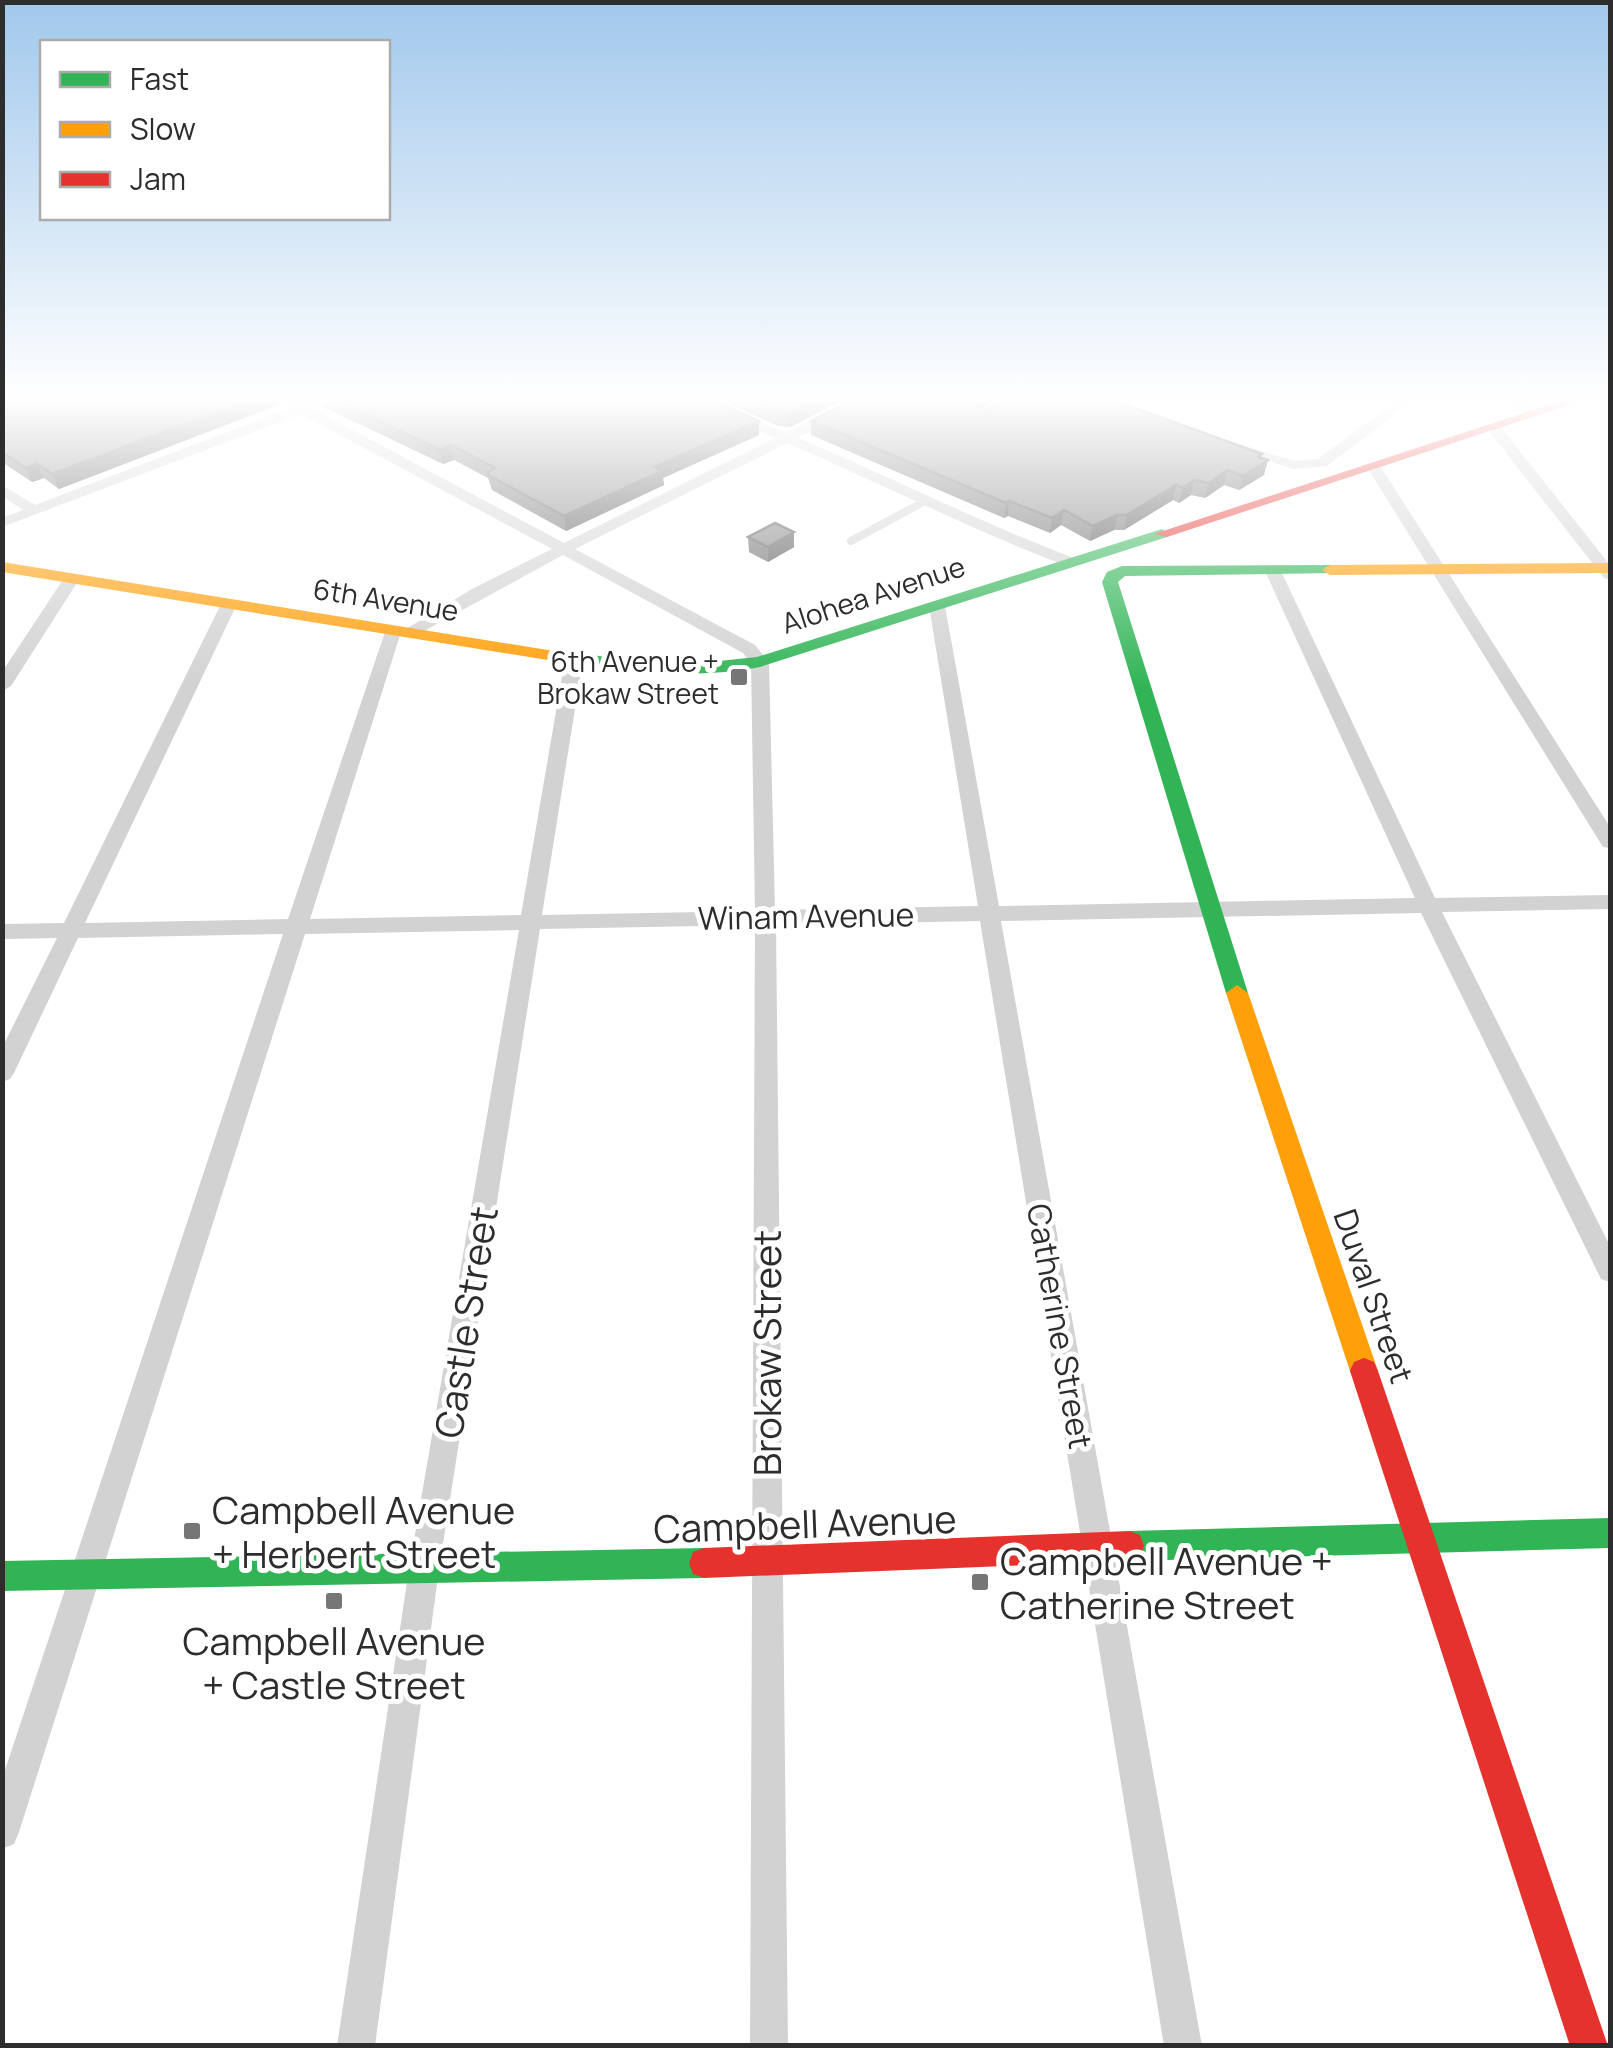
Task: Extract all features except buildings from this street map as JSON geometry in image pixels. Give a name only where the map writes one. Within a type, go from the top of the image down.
[{"type":"street","points":[[13,497],[34,511]]},
{"type":"street","points":[[2,524],[70,497]]},
{"type":"street","points":[[466,497],[750,649],[760,662]]},
{"type":"street","points":[[2,1832],[298,926],[300,907],[401,631],[673,497]]},
{"type":"street","points":[[916,497],[998,536],[1070,562]]},
{"type":"street","name":"Alohea Avenue","points":[[760,662],[1279,497]]},
{"type":"street","points":[[1393,497],[1610,842]]},
{"type":"street","points":[[1549,497],[1609,571]]},
{"type":"street","name":"6th Avenue","points":[[2,566],[682,673],[760,662]]},
{"type":"street","name":"Duval Street","points":[[1273,571],[1122,571],[1113,575],[1110,582],[1208,908],[1589,2046]]},
{"type":"street","points":[[1609,571],[1273,571],[1428,905],[1610,1271]]},
{"type":"street","points":[[2,686],[72,578]]},
{"type":"street","points":[[2,1073],[229,604]]},
{"type":"street","name":"Catherine Street","points":[[937,606],[1183,2046]]},
{"type":"street","name":"Castle Street","points":[[356,2046],[424,1569],[574,659]]},
{"type":"street","name":"Brokaw Street","points":[[760,662],[765,916],[770,2046]]},
{"type":"street","name":"Winam Avenue","points":[[2,932],[1610,902]]},
{"type":"street","name":"Campbell Avenue","points":[[2,1576],[767,1562],[1099,1547],[1610,1533]]},
{"type":"lane","points":[[852,541],[926,501]]},
{"type":"traffic: fast","points":[[554,656],[681,670],[760,662],[1162,534]]},
{"type":"traffic: fast","points":[[1237,993],[1110,582],[1113,575],[1122,571],[1330,570]]},
{"type":"traffic: fast","points":[[1129,1546],[1610,1533]]},
{"type":"traffic: fast","points":[[2,1576],[704,1563]]},
{"type":"traffic: slow","points":[[2,567],[554,656]]},
{"type":"traffic: slow","points":[[1330,570],[1610,568]]},
{"type":"traffic: slow","points":[[1237,993],[1364,1371]]},
{"type":"traffic: jam","points":[[1162,534],[1278,497]]},
{"type":"traffic: jam","points":[[1364,1371],[1589,2046]]},
{"type":"traffic: jam","points":[[704,1563],[1129,1546]]},
{"type":"place","name":"6th Avenue + Brokaw Street","points":[[739,677]]},
{"type":"place","name":"Campbell Avenue + Herbert Street","points":[[192,1531]]},
{"type":"place","name":"Campbell Avenue + Catherine Street","points":[[980,1582]]},
{"type":"place","name":"Campbell Avenue + Castle Street","points":[[334,1601]]}]
